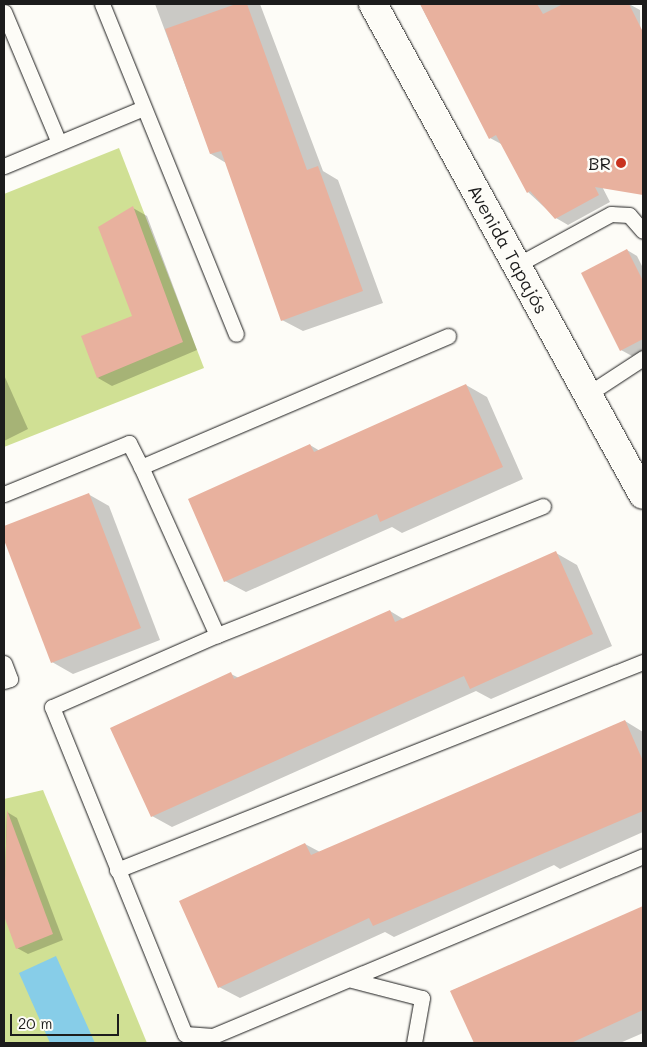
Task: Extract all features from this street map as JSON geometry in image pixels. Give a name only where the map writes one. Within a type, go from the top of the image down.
[{"type":"main road","name":"Avenida Tapajós","points":[[373,4],[643,495]]},
{"type":"lane","points":[[102,4],[236,334]]},
{"type":"lane","points":[[4,12],[59,143]]},
{"type":"lane","points":[[4,166],[143,108]]},
{"type":"lane","points":[[517,265],[611,214],[629,215],[643,231]]},
{"type":"lane","points":[[140,467],[448,336]]},
{"type":"lane","points":[[588,394],[643,358]]},
{"type":"lane","points":[[4,494],[129,443],[217,635]]},
{"type":"lane","points":[[544,506],[217,635],[52,706],[185,1034],[213,1036],[352,980],[643,856]]},
{"type":"lane","points":[[117,870],[643,662]]},
{"type":"lane","points":[[4,663],[10,679],[4,681]]},
{"type":"lane","points":[[352,980],[422,998],[414,1043]]},
{"type":"green space","points":[[119,148],[204,368],[4,447],[4,194]]},
{"type":"green space","points":[[43,790],[147,1043],[4,1043],[4,799]]},
{"type":"water","points":[[56,956],[95,1043],[50,1043],[19,973]]},
{"type":"building","points":[[236,4],[247,4],[307,170],[318,166],[363,291],[281,321],[221,151],[210,154],[165,29]]},
{"type":"building","points":[[420,4],[537,4],[543,14],[563,4],[629,4],[643,32],[643,195],[595,187],[599,195],[555,219],[530,191],[527,193],[496,135],[489,139]]},
{"type":"building","points":[[133,206],[183,342],[97,378],[81,336],[132,316],[98,227]]},
{"type":"building","points":[[627,249],[643,281],[643,339],[620,351],[581,273]]},
{"type":"building","points":[[466,384],[503,467],[380,522],[377,514],[224,582],[188,499],[310,444],[314,452]]},
{"type":"building","points":[[89,493],[141,628],[51,663],[4,540],[4,526]]},
{"type":"building","points":[[556,551],[593,634],[470,689],[464,676],[151,817],[110,728],[231,672],[234,679],[390,610],[395,622]]},
{"type":"building","points":[[625,720],[643,761],[643,811],[373,926],[369,918],[218,988],[179,901],[305,843],[311,855]]},
{"type":"building","points":[[7,810],[53,934],[16,949],[4,916]]},
{"type":"building","points":[[643,906],[643,1010],[571,1043],[474,1043],[450,991]]},
{"type":"place","name":"BR","points":[[621,163]]}]
